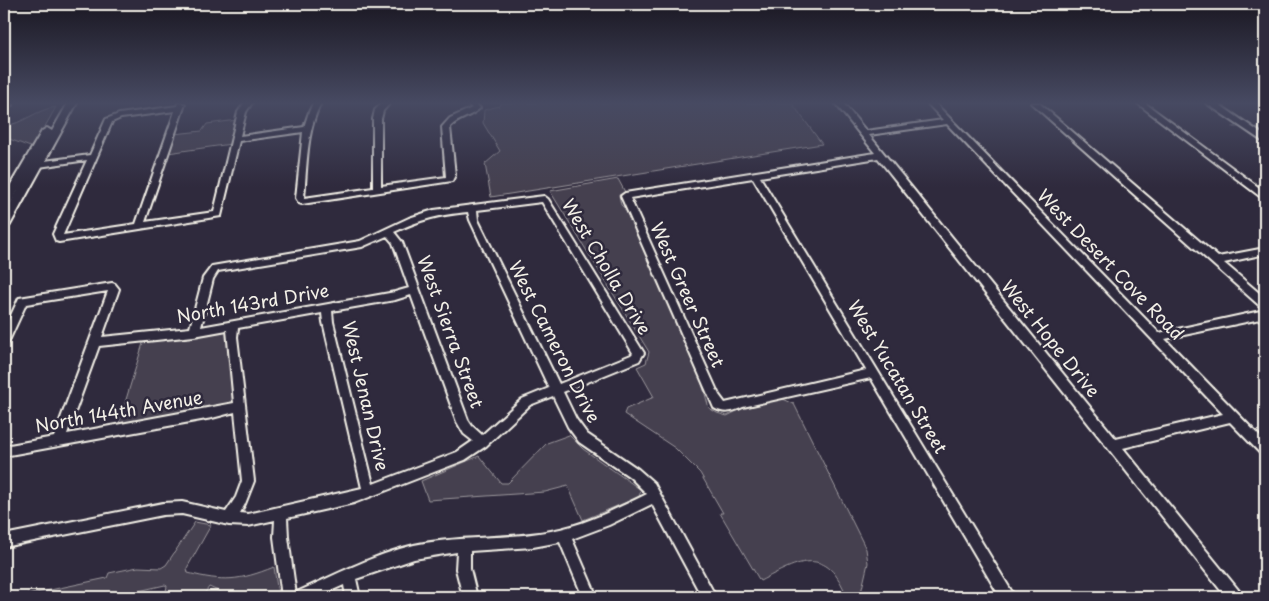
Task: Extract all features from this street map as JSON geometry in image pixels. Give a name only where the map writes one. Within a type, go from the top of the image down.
[{"type":"main road","points":[[4,225],[49,131]]},
{"type":"main road","points":[[4,205],[54,131]]},
{"type":"main road","points":[[1252,131],[1265,140]]},
{"type":"street","points":[[104,131],[58,234],[59,239],[218,214],[238,131]]},
{"type":"street","points":[[139,227],[171,131]]},
{"type":"street","points":[[236,139],[293,131]]},
{"type":"street","points":[[308,131],[300,198],[302,201],[448,178],[450,175],[446,131]]},
{"type":"street","points":[[377,131],[377,190]]},
{"type":"street","name":"West Hope Drive","points":[[861,131],[1235,597]]},
{"type":"street","points":[[863,134],[883,131]]},
{"type":"street","name":"West Desert Cove Road","points":[[959,131],[1265,450]]},
{"type":"street","points":[[1066,131],[1265,304]]},
{"type":"street","points":[[1178,131],[1265,196]]},
{"type":"street","points":[[755,175],[880,154]]},
{"type":"street","points":[[33,164],[93,156]]},
{"type":"street","name":"West Greer Street","points":[[755,175],[625,196],[711,389],[714,400],[720,407],[728,408],[741,403],[874,373]]},
{"type":"street","name":"West Yucatan Street","points":[[755,175],[1008,597]]},
{"type":"street","name":"West Cholla Drive","points":[[472,208],[544,199],[639,353],[635,358],[556,389]]},
{"type":"street","points":[[194,332],[208,278],[215,268],[362,244],[426,215],[472,208]]},
{"type":"street","name":"West Cameron Drive","points":[[472,208],[474,220],[572,423],[583,438],[634,473],[650,488],[709,597]]},
{"type":"street","name":"West Sierra Street","points":[[389,232],[397,242],[463,422],[482,442]]},
{"type":"street","points":[[1216,261],[1265,251]]},
{"type":"street","points":[[4,340],[23,301],[112,287],[114,289],[60,440]]},
{"type":"street","name":"North 143rd Drive","points":[[95,342],[194,332],[395,296],[415,290]]},
{"type":"street","name":"West Jenan Drive","points":[[327,308],[328,322],[369,492]]},
{"type":"street","points":[[1157,337],[1265,314]]},
{"type":"street","points":[[229,519],[241,500],[248,480],[232,337],[233,325]]},
{"type":"street","points":[[4,541],[163,508],[182,508],[229,519],[248,520],[354,497],[461,456],[482,442],[526,402],[556,389]]},
{"type":"street","name":"North 144th Avenue","points":[[4,451],[240,406]]},
{"type":"street","points":[[1113,445],[1233,416]]},
{"type":"street","points":[[302,597],[413,552],[464,545],[521,542],[564,536],[656,496]]},
{"type":"street","points":[[281,514],[281,537],[289,597]]},
{"type":"street","points":[[564,536],[590,597]]},
{"type":"street","points":[[464,545],[463,569],[470,597]]},
{"type":"street","points":[[349,577],[353,597]]},
{"type":"shaded area","points":[[4,131],[43,131],[33,148],[4,137]]},
{"type":"shaded area","points":[[202,131],[234,131],[231,144],[168,153],[174,134]]},
{"type":"shaded area","points":[[488,131],[813,131],[822,144],[491,197],[485,164],[500,151]]},
{"type":"shaded area","points":[[618,179],[625,192],[619,195],[621,205],[627,210],[699,373],[709,408],[727,416],[749,405],[781,398],[794,404],[866,549],[868,563],[860,597],[847,597],[839,580],[830,569],[821,563],[799,563],[760,581],[720,513],[723,513],[700,473],[675,448],[624,414],[626,409],[654,397],[637,367],[646,363],[649,352],[550,191]]},
{"type":"shaded area","points":[[225,329],[228,332],[236,401],[231,406],[118,426],[144,340],[176,338]]},
{"type":"shaded area","points":[[569,435],[583,449],[641,490],[639,497],[583,520],[568,486],[545,492],[428,500],[421,481],[479,456],[501,483],[508,483],[547,443]]},
{"type":"shaded area","points":[[195,522],[211,525],[187,568],[188,573],[211,578],[231,579],[251,575],[274,567],[278,594],[275,597],[232,597],[209,587],[202,597],[165,597],[167,586],[165,585],[112,597],[17,597],[107,578],[109,573],[138,567],[161,568],[166,565]]}]
